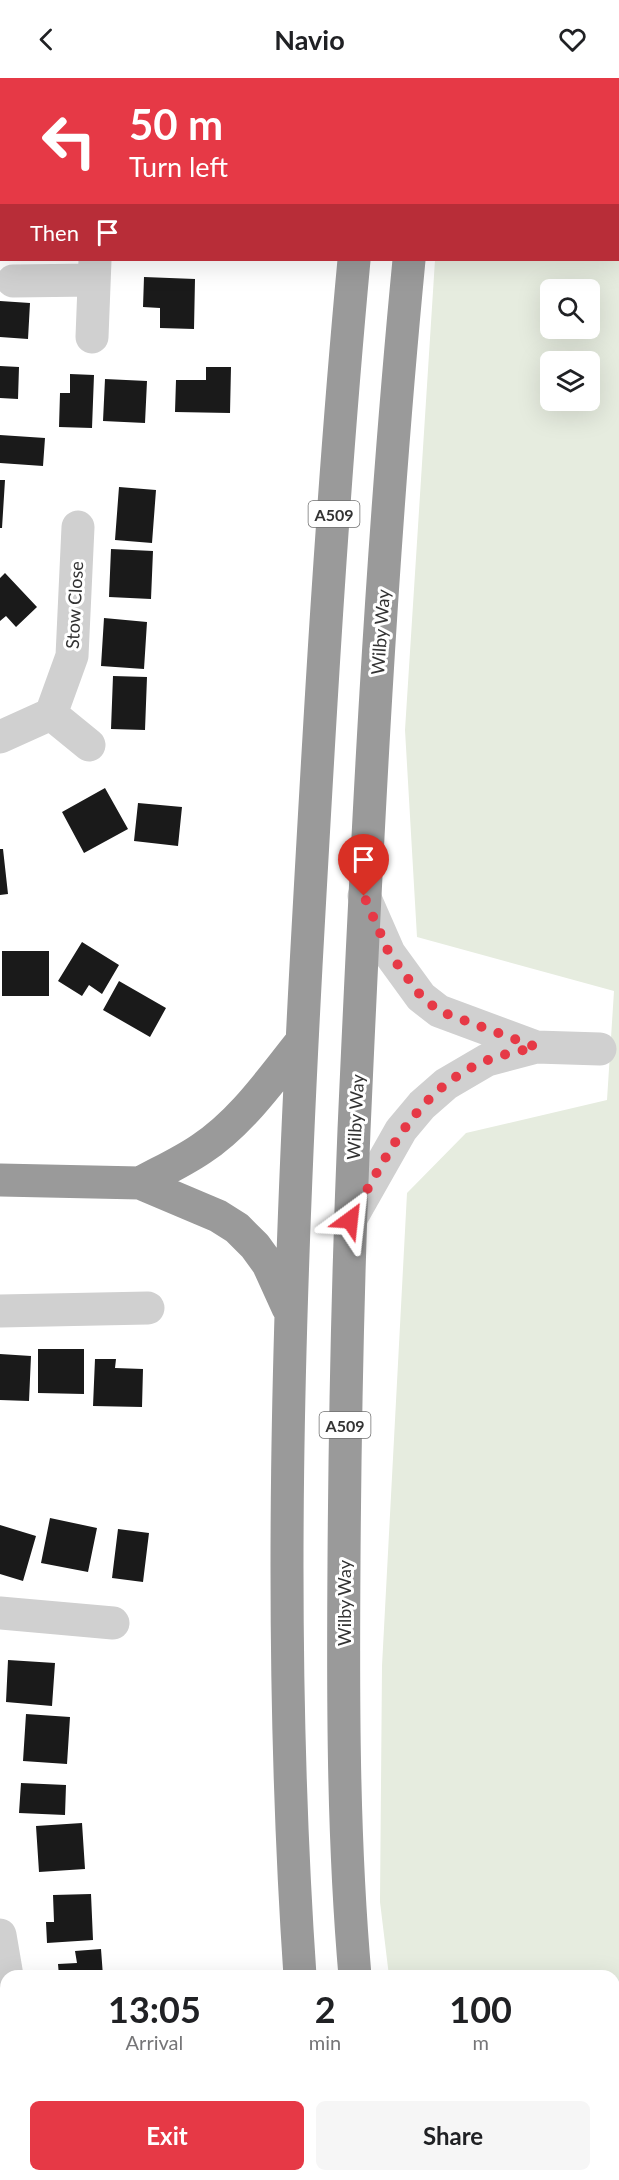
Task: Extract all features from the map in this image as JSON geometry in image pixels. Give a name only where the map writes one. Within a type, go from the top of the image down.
[{"type":"highway","name":"A509","points":[[300,1970],[290,1813],[288,1515],[290,1312],[320,695],[354,261]]},
{"type":"highway","name":"Wilby Way","points":[[354,1970],[348,1895],[344,1744],[345,1367],[364,896],[375,694],[409,261]]},
{"type":"highway","points":[[140,1183],[201,1149],[220,1134],[263,1090],[302,1041]]},
{"type":"highway","points":[[0,1180],[140,1183],[218,1216],[237,1228],[268,1264],[290,1312]]},
{"type":"street","points":[[13,281],[94,270],[92,337]]},
{"type":"street","name":"Stow Close","points":[[51,714],[72,656],[78,527]]},
{"type":"street","points":[[0,736],[51,714],[89,745]]},
{"type":"street","points":[[364,896],[389,953],[421,996],[439,1011],[536,1047]]},
{"type":"street","points":[[350,1220],[401,1130],[422,1105],[446,1084],[488,1060],[536,1047],[600,1049]]},
{"type":"street","points":[[0,1311],[148,1308]]},
{"type":"street","points":[[0,1613],[114,1623]]},
{"type":"street","points":[[0,1935],[6,1970]]},
{"type":"shaded area","points":[[435,261],[619,261],[619,1970],[388,1970],[380,1902],[382,1666],[407,1193],[466,1133],[607,1100],[614,991],[417,937],[405,730]]},
{"type":"building","points":[[144,277],[195,279],[194,329],[160,328],[160,308],[143,307]]},
{"type":"building","points":[[0,301],[30,303],[28,339],[0,337]]},
{"type":"building","points":[[0,366],[19,367],[18,399],[0,398]]},
{"type":"building","points":[[206,367],[231,367],[230,413],[175,412],[176,380],[206,380]]},
{"type":"building","points":[[70,374],[94,375],[92,428],[59,427],[60,393],[70,393]]},
{"type":"building","points":[[105,379],[147,381],[145,423],[103,421]]},
{"type":"building","points":[[0,435],[45,438],[43,466],[0,463]]},
{"type":"building","points":[[0,480],[5,480],[2,528],[0,528]]},
{"type":"building","points":[[119,487],[156,490],[152,543],[115,540]]},
{"type":"building","points":[[111,549],[153,551],[151,599],[109,597]]},
{"type":"building","points":[[5,573],[37,607],[16,627],[6,616],[0,621],[0,578]]},
{"type":"building","points":[[104,618],[147,622],[144,669],[101,666]]},
{"type":"building","points":[[113,676],[147,677],[145,730],[111,729]]},
{"type":"building","points":[[105,788],[128,829],[84,853],[62,812]]},
{"type":"building","points":[[138,803],[182,807],[178,846],[134,841]]},
{"type":"building","points":[[0,849],[3,849],[8,894],[0,895]]},
{"type":"building","points":[[82,942],[119,965],[102,994],[89,985],[82,996],[58,981]]},
{"type":"building","points":[[2,951],[49,951],[49,996],[2,996]]},
{"type":"building","points":[[119,981],[166,1008],[150,1037],[103,1010]]},
{"type":"building","points":[[38,1349],[84,1349],[84,1394],[38,1393]]},
{"type":"building","points":[[0,1354],[31,1356],[29,1401],[0,1400]]},
{"type":"building","points":[[95,1359],[116,1359],[115,1368],[143,1369],[142,1407],[93,1406]]},
{"type":"building","points":[[50,1518],[97,1528],[88,1572],[41,1563]]},
{"type":"building","points":[[0,1525],[36,1536],[23,1581],[0,1574]]},
{"type":"building","points":[[118,1529],[149,1533],[143,1582],[112,1578]]},
{"type":"building","points":[[8,1660],[55,1663],[52,1706],[6,1702]]},
{"type":"building","points":[[26,1714],[70,1717],[67,1764],[23,1761]]},
{"type":"building","points":[[21,1783],[66,1785],[65,1815],[19,1813]]},
{"type":"building","points":[[82,1823],[85,1869],[39,1872],[36,1826]]},
{"type":"building","points":[[91,1894],[93,1940],[47,1943],[46,1922],[54,1922],[53,1895]]},
{"type":"building","points":[[101,1949],[103,1970],[58,1970],[58,1964],[77,1963],[75,1951]]},
{"type":"route","points":[[350,1220],[401,1130],[422,1105],[446,1084],[466,1071],[488,1060],[536,1047],[439,1011],[421,996],[389,953],[364,896]]}]
